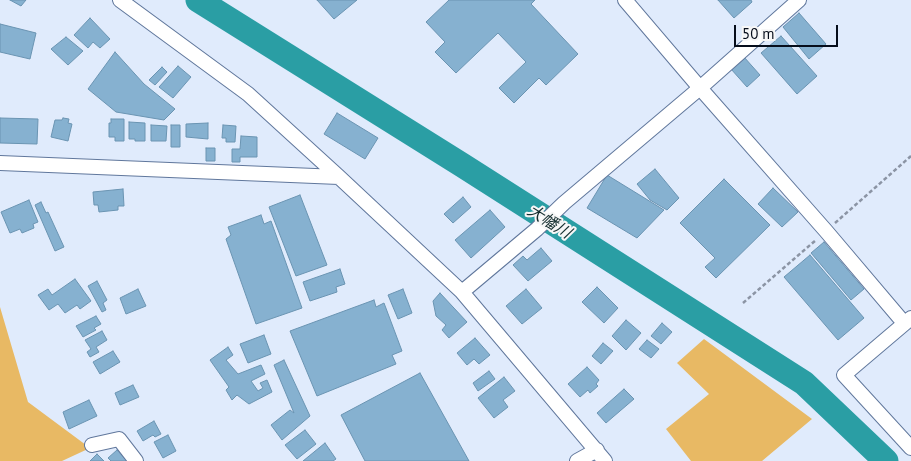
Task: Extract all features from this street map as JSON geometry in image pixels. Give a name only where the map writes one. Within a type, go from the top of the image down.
[{"type":"street","points":[[120,0],[248,94],[462,292],[601,456],[576,461]]},
{"type":"street","points":[[625,0],[826,231],[908,320],[844,375],[911,448]]},
{"type":"street","points":[[462,292],[700,88],[799,0]]},
{"type":"street","points":[[0,163],[339,177]]},
{"type":"street","points":[[92,444],[119,440],[136,461]]},
{"type":"shaded area","points":[[0,307],[28,402],[90,448],[62,461],[0,461]]},
{"type":"shaded area","points":[[704,339],[812,419],[762,461],[691,461],[666,429],[709,394],[677,363]]},
{"type":"building","points":[[10,0],[26,0],[21,6]]},
{"type":"building","points":[[317,0],[357,0],[334,19]]},
{"type":"building","points":[[449,0],[535,0],[531,4],[578,54],[546,85],[539,78],[514,103],[499,88],[526,62],[498,33],[456,73],[435,52],[445,42],[426,22]]},
{"type":"building","points":[[718,0],[751,0],[752,2],[734,18]]},
{"type":"building","points":[[799,13],[826,44],[809,59],[783,27]]},
{"type":"building","points":[[90,18],[110,39],[100,48],[93,42],[88,48],[74,35]]},
{"type":"building","points":[[0,24],[36,33],[30,59],[0,52]]},
{"type":"building","points":[[781,36],[817,76],[797,94],[761,53]]},
{"type":"building","points":[[66,37],[83,51],[68,65],[51,49]]},
{"type":"building","points":[[115,52],[144,84],[175,109],[164,120],[116,112],[88,89]]},
{"type":"building","points":[[744,57],[760,75],[747,87],[731,69]]},
{"type":"building","points":[[178,66],[191,77],[173,98],[159,87]]},
{"type":"building","points":[[162,67],[167,72],[155,85],[149,80]]},
{"type":"building","points":[[337,113],[378,138],[365,159],[324,134]]},
{"type":"building","points":[[0,118],[38,119],[37,144],[0,143]]},
{"type":"building","points":[[63,118],[69,119],[68,123],[72,124],[68,141],[51,137],[55,120],[62,120]]},
{"type":"building","points":[[111,119],[124,119],[124,141],[115,141],[115,137],[109,137],[109,123],[111,123]]},
{"type":"building","points":[[129,122],[145,123],[145,141],[129,139]]},
{"type":"building","points":[[208,123],[208,139],[186,137],[186,124]]},
{"type":"building","points":[[151,125],[167,126],[166,141],[151,141]]},
{"type":"building","points":[[171,125],[180,125],[180,147],[171,147]]},
{"type":"building","points":[[223,125],[236,126],[235,142],[226,142],[226,138],[222,138]]},
{"type":"building","points":[[241,136],[257,137],[257,157],[240,157],[240,162],[232,162],[232,149],[240,149]]},
{"type":"building","points":[[206,148],[215,148],[215,161],[206,161]]},
{"type":"building","points":[[655,169],[679,198],[667,210],[650,200],[637,184]]},
{"type":"building","points":[[607,175],[664,210],[637,238],[587,208]]},
{"type":"building","points":[[724,179],[770,225],[716,278],[705,267],[715,258],[680,223]]},
{"type":"building","points":[[773,188],[798,212],[782,227],[758,204]]},
{"type":"building","points":[[123,189],[124,206],[118,206],[118,210],[99,212],[98,205],[94,205],[93,192]]},
{"type":"building","points":[[300,195],[327,265],[296,276],[269,207]]},
{"type":"building","points":[[463,197],[471,207],[453,223],[444,214]]},
{"type":"building","points":[[29,200],[38,222],[33,224],[34,228],[22,233],[20,229],[10,233],[1,212]]},
{"type":"building","points":[[41,202],[46,213],[48,212],[64,247],[55,251],[35,205]]},
{"type":"building","points":[[490,210],[505,227],[471,258],[455,240]]},
{"type":"building","points":[[261,215],[264,224],[271,221],[302,308],[256,324],[226,239],[231,235],[228,227]]},
{"type":"building","points":[[824,242],[864,289],[851,300],[811,253]]},
{"type":"building","points":[[541,248],[552,261],[528,281],[513,265],[523,256],[527,260]]},
{"type":"building","points":[[810,255],[864,318],[838,340],[784,277]]},
{"type":"building","points":[[340,269],[345,284],[336,287],[337,292],[310,301],[303,282]]},
{"type":"building","points":[[75,279],[91,301],[80,309],[77,305],[65,313],[58,304],[49,310],[38,295],[48,289],[52,295]]},
{"type":"building","points":[[97,281],[107,300],[103,303],[106,310],[102,312],[88,286]]},
{"type":"building","points":[[597,287],[618,308],[604,323],[582,302]]},
{"type":"building","points":[[138,289],[146,306],[126,314],[120,298]]},
{"type":"building","points":[[403,289],[412,313],[398,319],[388,295]]},
{"type":"building","points":[[526,289],[542,308],[522,324],[506,306]]},
{"type":"building","points":[[440,293],[467,322],[449,338],[442,330],[446,325],[436,316],[433,301]]},
{"type":"building","points":[[374,300],[376,307],[384,303],[402,351],[392,355],[396,364],[317,396],[290,331]]},
{"type":"building","points":[[96,316],[101,324],[94,328],[96,330],[83,337],[76,326]]},
{"type":"building","points":[[626,320],[641,333],[626,350],[612,336]]},
{"type":"building","points":[[662,323],[672,332],[661,344],[651,336]]},
{"type":"building","points":[[102,331],[107,340],[96,347],[99,352],[90,357],[87,352],[91,349],[85,340]]},
{"type":"building","points":[[264,335],[271,354],[248,363],[240,344]]},
{"type":"building","points":[[475,338],[490,355],[479,364],[474,359],[467,365],[457,353]]},
{"type":"building","points":[[647,340],[659,349],[651,358],[639,349]]},
{"type":"building","points":[[603,343],[613,351],[601,364],[592,356]]},
{"type":"building","points":[[228,347],[233,355],[226,360],[238,374],[261,365],[265,374],[251,381],[258,391],[263,388],[260,383],[267,380],[272,392],[249,404],[237,395],[232,400],[226,390],[229,387],[210,360]]},
{"type":"building","points":[[113,351],[120,362],[100,374],[93,362]]},
{"type":"building","points":[[284,360],[310,416],[282,440],[271,425],[290,410],[294,413],[274,365]]},
{"type":"building","points":[[587,367],[599,380],[596,384],[598,386],[590,393],[588,390],[580,397],[568,384]]},
{"type":"building","points":[[489,371],[495,379],[478,391],[473,383]]},
{"type":"building","points":[[420,373],[469,461],[365,461],[341,415]]},
{"type":"building","points":[[504,377],[515,391],[503,400],[508,407],[494,418],[478,398]]},
{"type":"building","points":[[133,385],[139,397],[120,405],[115,393]]},
{"type":"building","points":[[624,389],[634,399],[606,423],[597,413]]},
{"type":"building","points":[[89,400],[97,416],[69,429],[63,412]]},
{"type":"building","points":[[154,421],[161,434],[155,437],[153,435],[143,441],[137,431]]},
{"type":"building","points":[[305,430],[316,444],[297,459],[285,445]]},
{"type":"building","points":[[168,435],[176,451],[163,458],[154,442]]},
{"type":"building","points":[[325,443],[336,459],[333,461],[303,461]]},
{"type":"building","points":[[117,450],[127,461],[111,461],[108,458]]},
{"type":"building","points":[[97,454],[104,461],[90,461]]},
{"type":"waterway","name":"大幡川","points":[[198,0],[462,165],[804,383],[886,461]]}]
